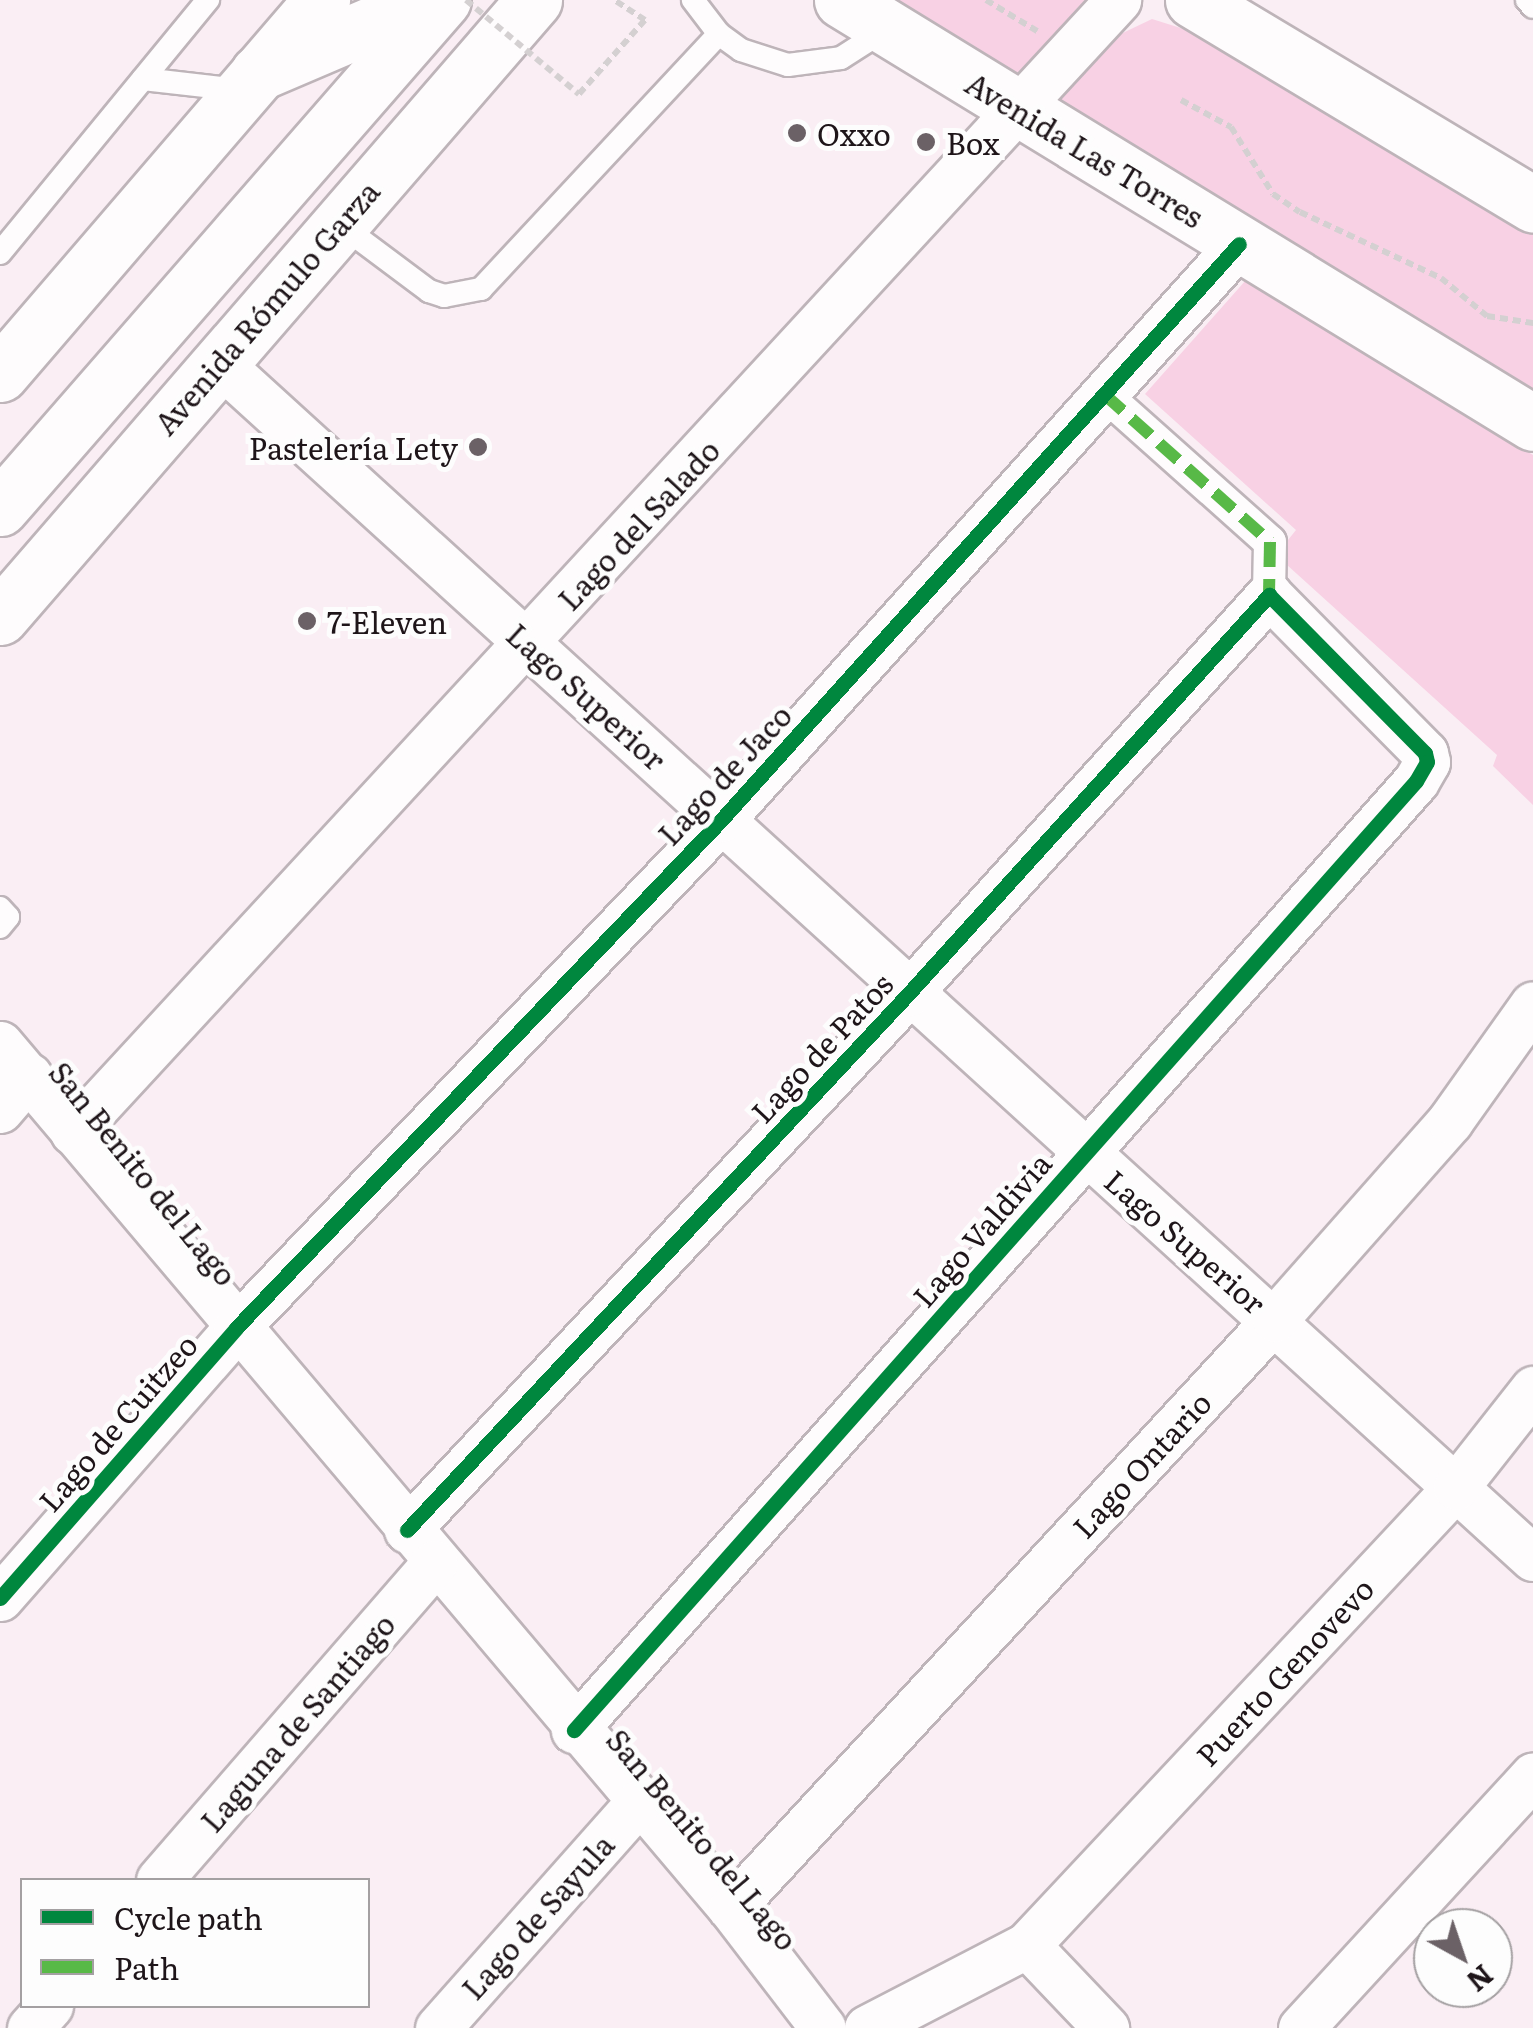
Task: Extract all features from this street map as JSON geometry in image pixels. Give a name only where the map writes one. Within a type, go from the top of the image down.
[{"type":"street","points":[[0,374],[322,0]]},
{"type":"street","points":[[251,81],[429,0]]},
{"type":"street","points":[[0,508],[442,0]]},
{"type":"street","name":"Avenida Rómulo Garza","points":[[0,617],[218,360],[534,0]]},
{"type":"street","name":"Avenida Las Torres","points":[[842,0],[1533,424]]},
{"type":"street","name":"Lago del Salado","points":[[73,1132],[1118,0]]},
{"type":"street","points":[[1194,0],[1533,204]]},
{"type":"street","name":"Lago de Jaco","points":[[236,1328],[722,819],[1240,244]]},
{"type":"street","name":"Lago Superior","points":[[218,360],[1533,1558]]},
{"type":"street","points":[[1104,394],[1270,542],[1269,594]]},
{"type":"street","name":"Lago Valdivia","points":[[574,1730],[1428,762],[1269,594]]},
{"type":"street","name":"Lago de Patos","points":[[421,1546],[1269,594]]},
{"type":"street","name":"Lago Ontario","points":[[731,1908],[1275,1319],[1450,1121],[1533,1004]]},
{"type":"street","points":[[0,1110],[14,1060]]},
{"type":"street","name":"San Benito del Lago","points":[[14,1060],[574,1730],[731,1908],[823,2028]]},
{"type":"street","name":"Lago de Cuitzeo","points":[[0,1598],[236,1328]]},
{"type":"street","name":"Puerto Genovevo","points":[[867,2028],[1026,1945],[1456,1487],[1533,1389]]},
{"type":"street","name":"Laguna de Santiago","points":[[161,1878],[421,1546]]},
{"type":"street","points":[[1300,2028],[1533,1776]]},
{"type":"street","name":"Lago de Sayula","points":[[438,2028],[637,1804]]},
{"type":"street","points":[[1026,1945],[1106,2028]]},
{"type":"street","points":[[30,2028],[48,2008]]},
{"type":"lane","points":[[0,253],[208,0]]},
{"type":"lane","points":[[693,0],[720,34],[741,50],[788,66],[842,58],[888,28]]},
{"type":"lane","points":[[1527,0],[1533,7]]},
{"type":"lane","points":[[338,222],[429,291],[444,296],[481,289],[720,34]]},
{"type":"lane","points":[[144,79],[251,81]]},
{"type":"lane","points":[[0,908],[8,917],[0,927]]},
{"type":"path","points":[[466,0],[579,94],[645,20],[614,0]]},
{"type":"path","points":[[986,0],[1072,53]]},
{"type":"path","points":[[1181,100],[1231,127],[1274,194],[1300,212],[1441,278],[1486,316],[1533,323]]},
{"type":"shaded area","points":[[880,0],[1087,0],[1024,72],[1004,77]]},
{"type":"shaded area","points":[[1152,19],[1260,53],[1533,226],[1533,398],[1064,112],[1060,92],[1106,41]]},
{"type":"shaded area","points":[[1246,280],[1533,455],[1533,805],[1493,766],[1497,755],[1276,555],[1296,530],[1145,394]]},
{"type":"marked path","points":[[1104,394],[1270,542],[1269,595]]},
{"type":"cycle path","points":[[0,1598],[236,1328],[722,819],[1239,244]]},
{"type":"cycle path","points":[[407,1530],[909,993],[1269,595],[1425,753],[1427,762],[1416,781],[574,1730]]},
{"type":"place","name":"Oxxo","points":[[797,133]]},
{"type":"place","name":"Box","points":[[926,142]]},
{"type":"place","name":"Pastelería Lety","points":[[478,447]]},
{"type":"place","name":"7-Eleven","points":[[307,621]]}]
